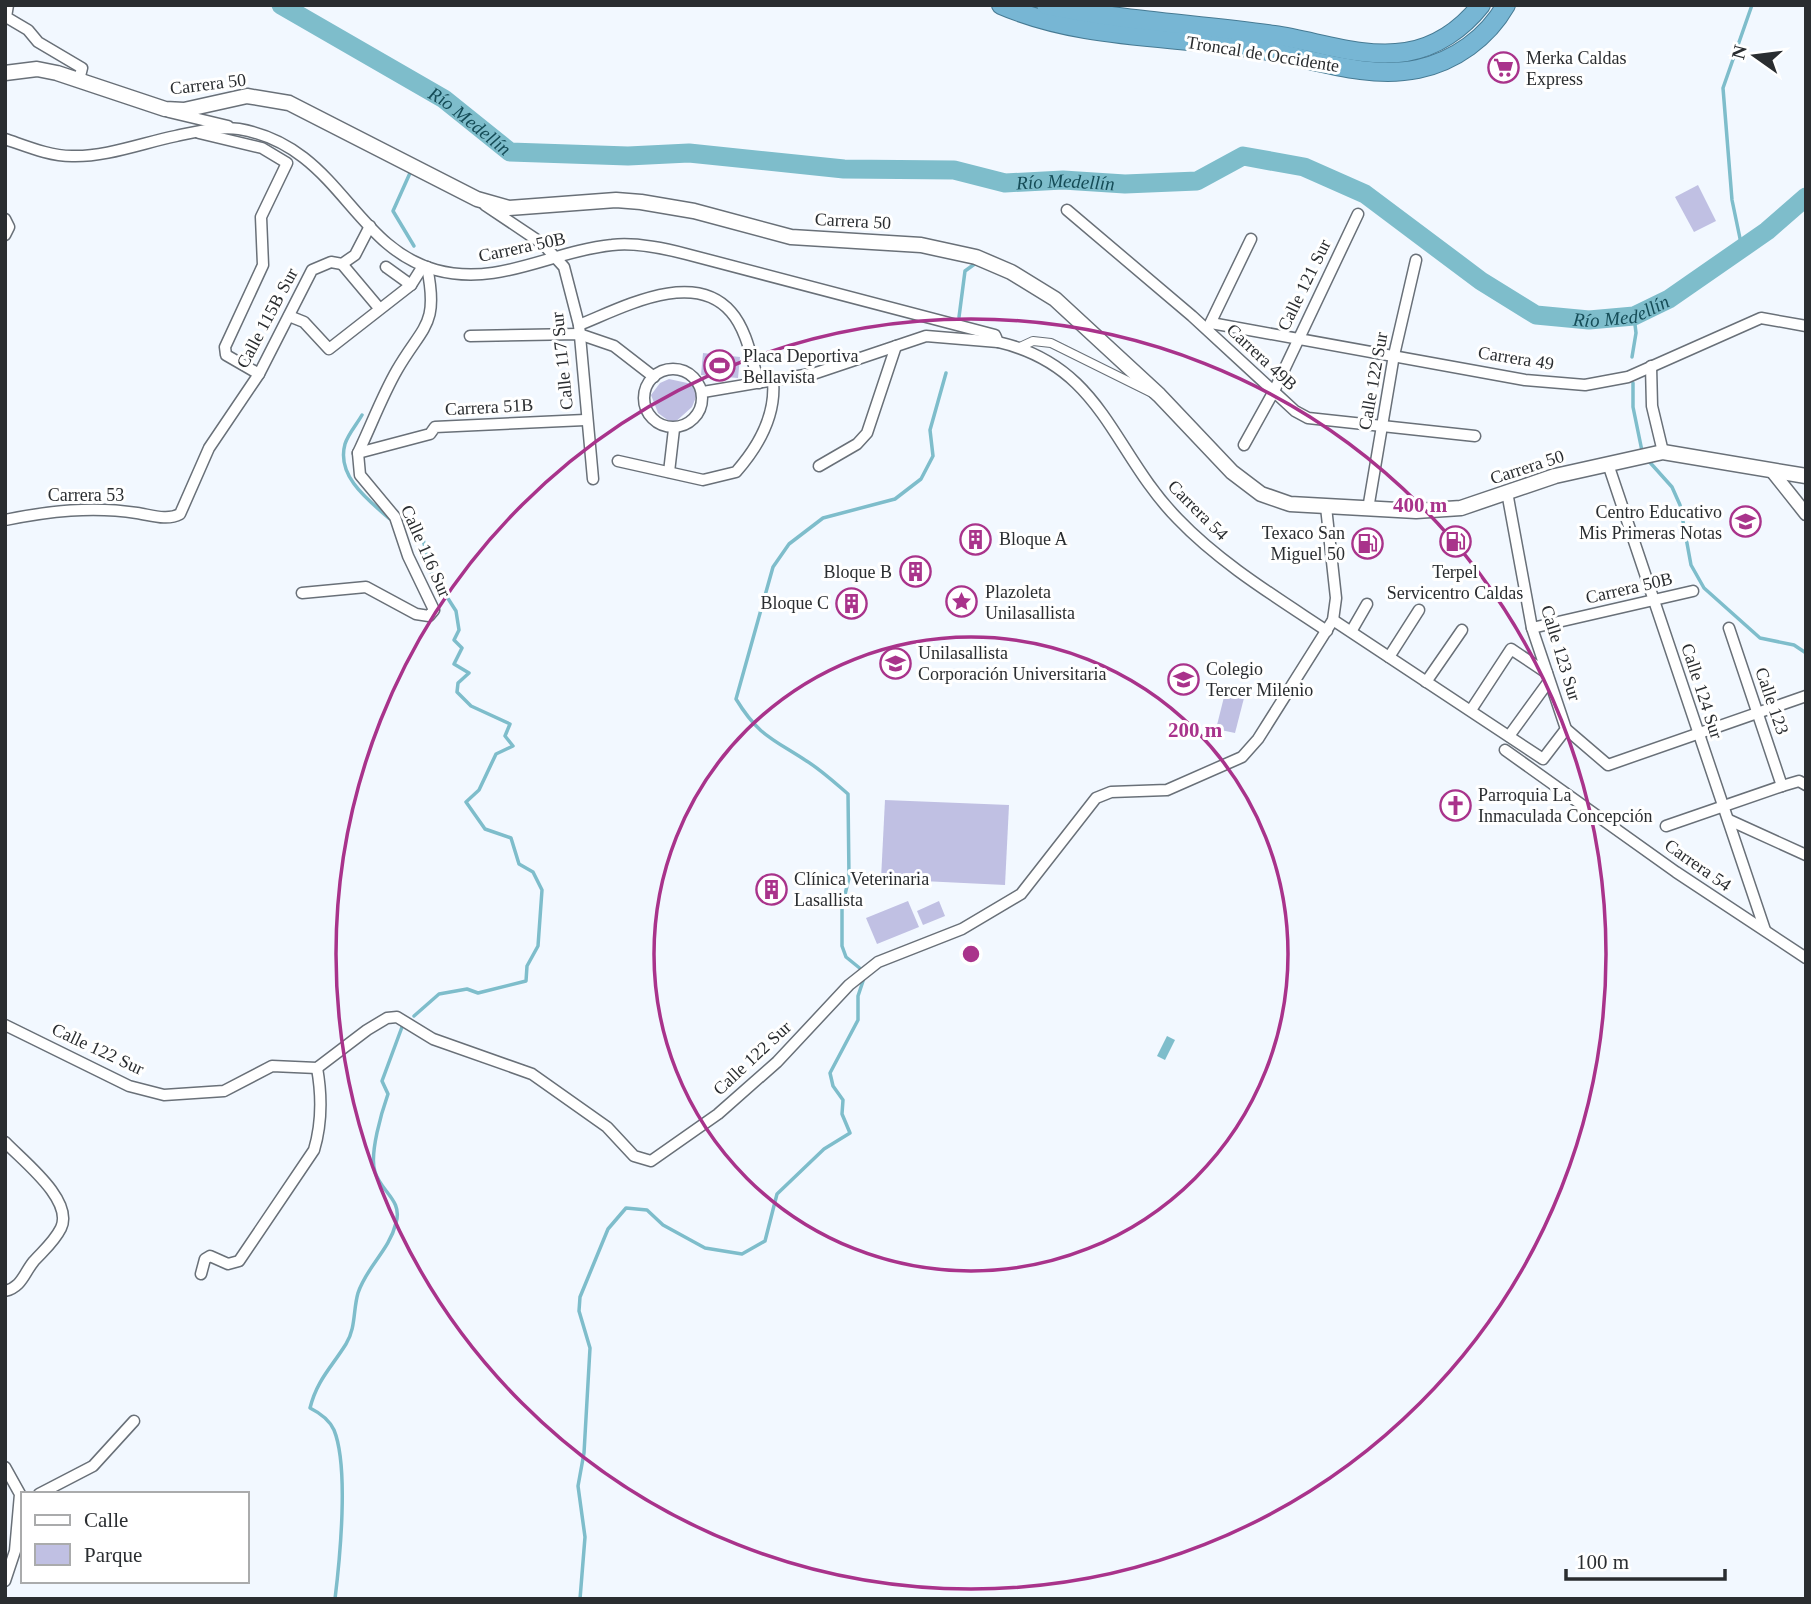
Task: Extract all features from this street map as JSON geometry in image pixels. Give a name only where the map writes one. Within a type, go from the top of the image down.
[{"type":"highway","name":"Troncal de Occidente","points":[[1001,5],[1036,20],[1077,29],[1289,55],[1369,70],[1401,71],[1444,60],[1478,39],[1506,5]]},
{"type":"highway","name":"Troncal de Occidente","points":[[1046,5],[1093,15],[1278,35],[1379,54],[1409,52],[1437,42],[1462,26],[1481,5]]},
{"type":"main road","name":"Carrera 50","points":[[5,72],[37,69],[158,107],[184,110],[247,96],[289,103],[477,200],[509,208],[616,200],[641,202],[694,211],[792,237],[921,245],[950,250],[1011,272],[1055,299],[1159,395],[1232,472],[1254,490],[1290,504],[1368,509],[1461,509],[1507,492],[1658,453]]},
{"type":"main road","points":[[1658,453],[1806,476]]},
{"type":"street","points":[[8,5],[6,17],[82,68],[79,80]]},
{"type":"street","points":[[158,107],[179,116],[234,128]]},
{"type":"street","name":"Carrera 50B","points":[[5,139],[43,151],[73,156],[101,154],[198,132],[234,128],[286,143],[331,181],[390,247],[425,266],[477,276],[524,268],[611,245],[672,251],[995,335],[998,342],[1020,347],[1057,365],[1076,382]]},
{"type":"street","points":[[198,132],[205,136],[262,148],[287,162],[287,167],[261,216],[262,265],[225,347],[226,355],[259,374]]},
{"type":"street","name":"Calle 117 Sur","points":[[477,200],[543,244],[564,267],[579,330],[585,420],[593,479]]},
{"type":"street","name":"Carrera 49B","points":[[1067,210],[1209,327],[1274,391],[1308,418],[1475,436]]},
{"type":"street","name":"Calle 121 Sur","points":[[1244,446],[1274,391],[1358,214]]},
{"type":"street","points":[[5,219],[9,227],[5,235]]},
{"type":"street","points":[[370,226],[355,255],[342,264],[379,308]]},
{"type":"street","points":[[1209,327],[1251,239]]},
{"type":"street","name":"Calle 122 Sur","points":[[1368,509],[1394,355],[1416,260]]},
{"type":"street","name":"Calle 115B Sur","points":[[167,518],[180,514],[209,448],[259,374],[312,270],[331,262],[342,264]]},
{"type":"street","points":[[289,316],[304,322],[329,349],[411,285],[425,266]]},
{"type":"street","points":[[358,453],[397,370],[427,326],[433,292],[425,266]]},
{"type":"street","points":[[386,267],[411,285]]},
{"type":"street","points":[[470,336],[579,330],[643,299],[682,292],[723,303],[733,314],[742,330],[759,383]]},
{"type":"street","name":"Carrera 49","points":[[1209,327],[1394,355],[1525,380],[1586,385],[1628,377],[1761,318],[1806,326]]},
{"type":"street","points":[[579,330],[614,346],[654,377]]},
{"type":"street","points":[[703,392],[816,373],[926,336],[998,342]]},
{"type":"street","points":[[1020,347],[1033,341],[1069,349],[1141,390],[1159,395]]},
{"type":"street","points":[[819,466],[857,444],[867,433],[896,346]]},
{"type":"street","points":[[1651,366],[1652,406],[1658,453]]},
{"type":"street","points":[[668,370],[683,370],[696,379],[703,392],[698,410],[688,423],[674,429],[652,420],[646,409],[644,398],[654,377],[668,370]]},
{"type":"street","points":[[618,461],[703,480],[720,478],[736,471],[763,432],[775,399],[773,381]]},
{"type":"street","name":"Carrera 54","points":[[1076,382],[1104,415],[1149,485],[1180,521],[1221,558],[1330,625],[1352,630],[1544,759],[1566,729]]},
{"type":"street","name":"Carrera 51B","points":[[358,453],[430,434],[435,426],[585,420]]},
{"type":"street","points":[[669,472],[674,429]]},
{"type":"street","name":"Calle 116 Sur","points":[[302,593],[366,587],[416,614],[429,616],[434,610],[408,556],[395,517],[360,475],[358,453]]},
{"type":"street","name":"Calle 124 Sur","points":[[1608,464],[1765,930]]},
{"type":"street","points":[[1771,470],[1806,514]]},
{"type":"street","name":"Calle 123 Sur","points":[[1507,492],[1532,628],[1566,729],[1608,765],[1698,735]]},
{"type":"street","name":"Calle 122 Sur","points":[[5,1025],[129,1086],[164,1094],[225,1091],[272,1066],[317,1068],[367,1030],[387,1018],[397,1017],[433,1039],[531,1074],[607,1127],[634,1156],[652,1161],[777,1062],[849,985],[878,962],[962,929],[1021,894],[1096,798],[1111,792],[1167,790],[1242,757],[1258,739],[1330,625],[1336,598],[1326,507]]},
{"type":"street","name":"Carrera 53","points":[[5,520],[49,511],[114,510],[167,518]]},
{"type":"street","name":"Carrera 50B","points":[[1532,628],[1693,591]]},
{"type":"street","points":[[1352,630],[1367,604]]},
{"type":"street","points":[[1389,657],[1419,610]]},
{"type":"street","name":"Calle 123","points":[[1729,628],[1782,786]]},
{"type":"street","points":[[1426,682],[1462,630]]},
{"type":"street","points":[[1471,710],[1511,649],[1548,677],[1509,736]]},
{"type":"street","points":[[1698,735],[1806,696]]},
{"type":"street","name":"Carrera 54","points":[[1525,747],[1505,750],[1676,872],[1806,958]]},
{"type":"street","points":[[1666,826],[1782,786],[1802,783]]},
{"type":"street","points":[[1729,820],[1806,855]]},
{"type":"street","points":[[201,1274],[205,1259],[210,1256],[228,1264],[239,1261],[314,1150],[319,1133],[321,1093],[317,1068]]},
{"type":"street","points":[[5,1142],[60,1200],[63,1217],[52,1242],[33,1263],[20,1284],[5,1291]]},
{"type":"street","points":[[42,1492],[93,1466],[134,1422]]},
{"type":"street","points":[[5,1467],[21,1492]]},
{"type":"street","points":[[5,1581],[15,1551],[21,1502]]},
{"type":"green space","points":[[1698,185],[1716,221],[1694,232],[1675,197]]},
{"type":"green space","name":"Placa Deportiva Bellavista","points":[[703,353],[740,357],[738,378],[701,375]]},
{"type":"green space","points":[[669,379],[692,384],[698,392],[692,407],[673,424],[658,413],[651,395],[660,383]]},
{"type":"green space","points":[[1225,693],[1244,698],[1235,733],[1216,729]]},
{"type":"green space","points":[[885,800],[1009,805],[1005,885],[881,879]]},
{"type":"green space","points":[[908,901],[919,927],[877,944],[866,918]]},
{"type":"green space","points":[[939,901],[945,916],[923,925],[917,911]]},
{"type":"shaded area","points":[[1167,1036],[1175,1040],[1165,1060],[1157,1056]]},
{"type":"waterway","name":"Río Medellín","points":[[281,5],[444,99],[510,152],[628,156],[689,153],[844,169],[954,170],[1005,183],[1063,180],[1125,184],[1197,181],[1243,156],[1304,167],[1365,194],[1481,281],[1536,315],[1589,320],[1634,316],[1669,299],[1767,231],[1806,197]]},
{"type":"waterway","points":[[1742,248],[1732,200],[1723,88],[1752,5]]},
{"type":"waterway","points":[[410,173],[393,211],[414,246]]},
{"type":"waterway","points":[[959,317],[965,271],[976,263]]},
{"type":"waterway","points":[[1632,357],[1636,333],[1634,316]]},
{"type":"waterway","points":[[862,970],[846,957],[842,946],[842,907],[849,878],[848,794],[816,767],[766,735],[751,721],[736,699],[773,567],[789,544],[823,518],[895,499],[921,479],[933,456],[930,430],[946,373]]},
{"type":"waterway","points":[[1633,383],[1633,407],[1642,451]]},
{"type":"waterway","points":[[362,415],[345,444],[345,467],[356,486],[390,519]]},
{"type":"waterway","points":[[1646,458],[1672,487],[1680,505],[1691,565],[1704,588],[1760,638],[1794,645],[1806,653]]},
{"type":"waterway","points":[[399,519],[406,520],[421,531],[431,572],[456,611],[459,630],[454,640],[462,648],[454,664],[469,673],[458,683],[457,692],[471,706],[510,724],[505,736],[513,746],[496,754],[479,790],[466,802],[485,829],[511,838],[519,864],[533,872],[542,890],[538,946],[527,966],[526,981],[478,993],[467,989],[439,994],[414,1016]]},
{"type":"waterway","points":[[580,1599],[585,1537],[578,1486],[584,1453],[590,1348],[579,1311],[580,1297],[608,1229],[626,1208],[647,1210],[663,1225],[705,1248],[742,1254],[765,1241],[777,1194],[824,1149],[850,1133],[842,1114],[843,1100],[833,1086],[830,1073],[858,1020],[858,996],[864,978]]},
{"type":"waterway","points":[[335,1599],[342,1513],[339,1446],[332,1426],[310,1408],[321,1382],[349,1338],[362,1283],[388,1242],[396,1223],[397,1208],[378,1179],[374,1155],[388,1094],[382,1081],[402,1027]]},
{"type":"place","name":"Merka Caldas Express","points":[[1503,68]]},
{"type":"place","name":"Placa Deportiva Bellavista","points":[[720,366]]},
{"type":"place","name":"Centro Educativo Mis Primeras Notas","points":[[1745,522]]},
{"type":"place","name":"Bloque A","points":[[976,539]]},
{"type":"place","name":"Terpel Servicentro Caldas","points":[[1455,541]]},
{"type":"place","name":"Texaco San Miguel 50","points":[[1368,543]]},
{"type":"place","name":"Bloque B","points":[[915,572]]},
{"type":"place","name":"Plazoleta Unilasallista","points":[[962,602]]},
{"type":"place","name":"Bloque C","points":[[852,603]]},
{"type":"place","name":"Unilasallista Corporación Universitaria","points":[[895,663]]},
{"type":"place","name":"Colegio Tercer Milenio","points":[[1183,679]]},
{"type":"place","name":"Parroquia La Inmaculada Concepción","points":[[1455,805]]},
{"type":"place","name":"Clínica Veterinaria Lasallista","points":[[771,889]]}]
